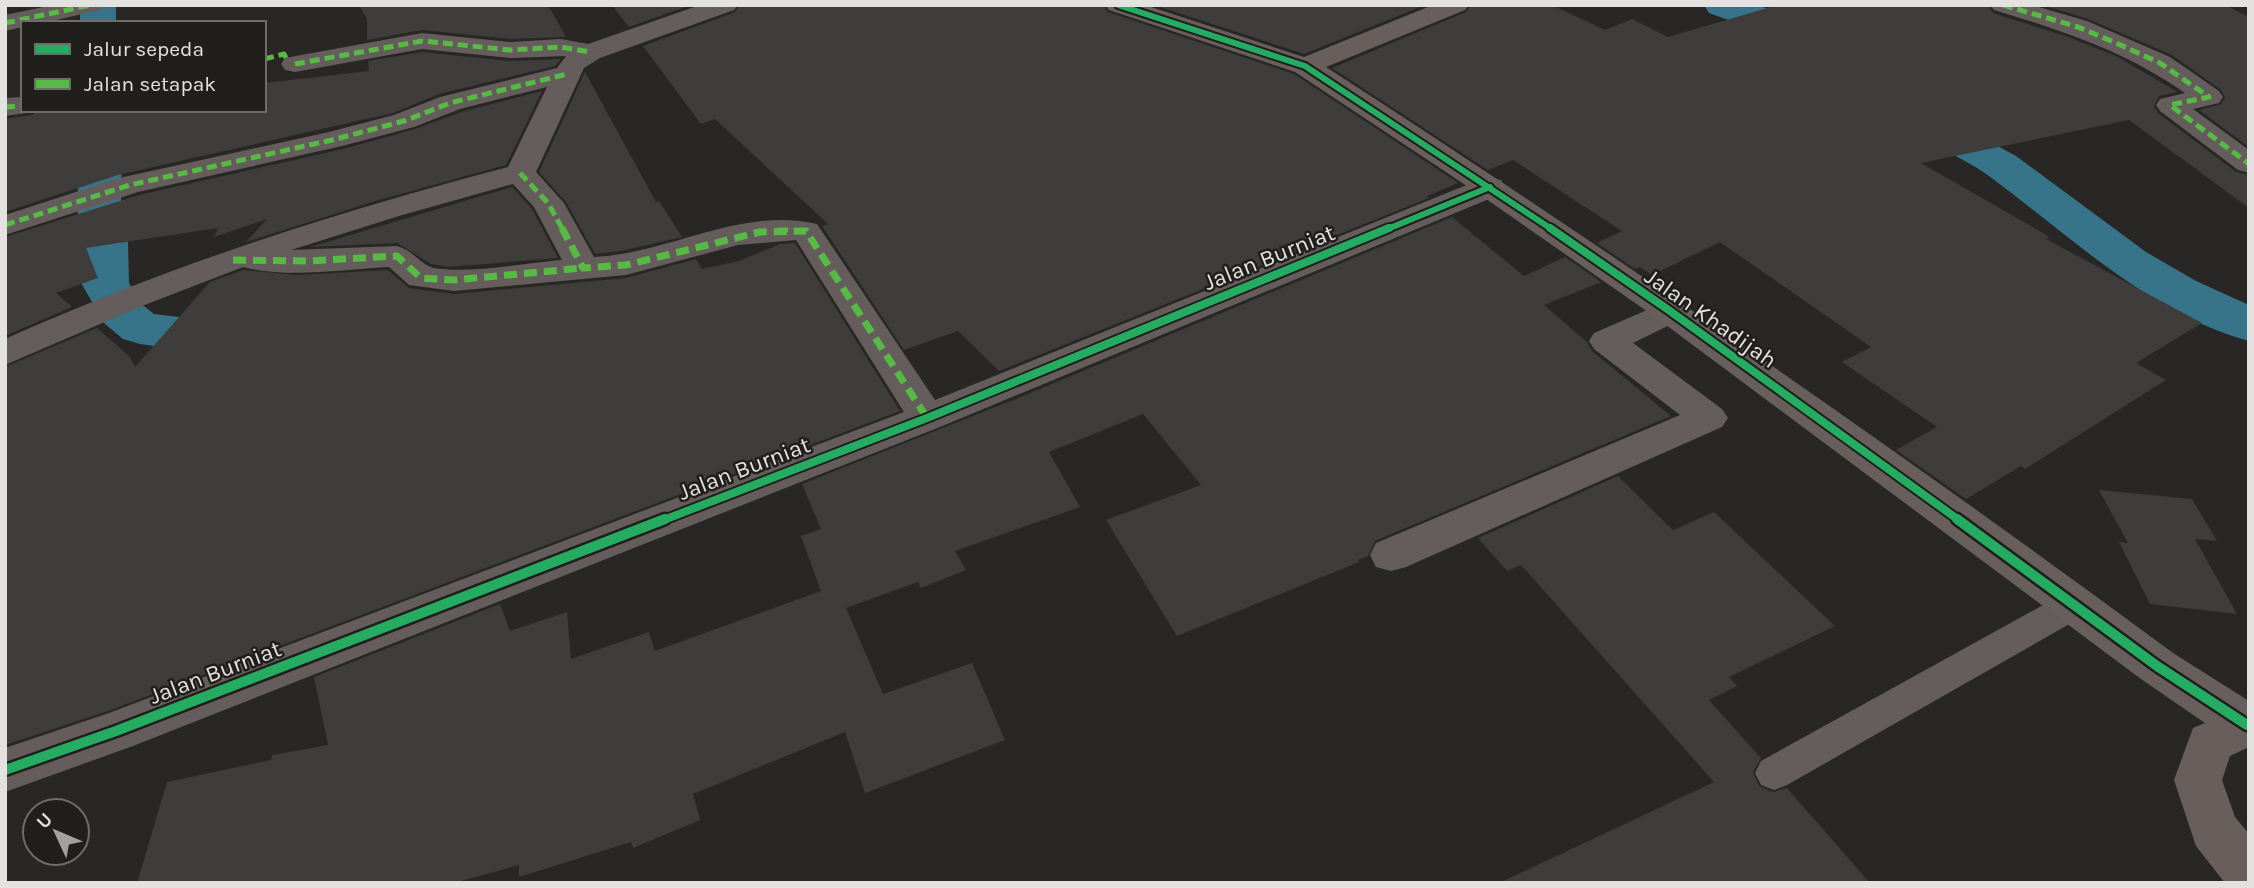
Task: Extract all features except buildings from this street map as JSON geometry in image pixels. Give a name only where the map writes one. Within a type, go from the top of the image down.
[{"type":"street","points":[[520,173],[573,63],[590,52],[725,5]]},
{"type":"street","name":"Jalan Khadijah","points":[[1118,5],[1305,66],[1490,187],[1670,311],[2157,666],[2248,724]]},
{"type":"street","points":[[1305,66],[1456,5]]},
{"type":"street","points":[[2003,5],[2078,27],[2165,66],[2209,97],[2170,105],[2249,164]]},
{"type":"street","points":[[5,23],[88,6]]},
{"type":"street","points":[[282,60],[422,40],[477,48],[511,50],[561,47],[590,52]]},
{"type":"street","points":[[5,225],[113,190],[332,140],[404,121],[450,103],[567,74]]},
{"type":"street","points":[[5,354],[132,296],[233,260],[396,205],[520,173]]},
{"type":"street","points":[[520,173],[548,203],[583,268]]},
{"type":"street","name":"Jalan Burniat","points":[[5,770],[180,706],[927,418],[1490,187]]},
{"type":"street","points":[[233,260],[307,261],[397,256],[421,278],[454,280],[625,265],[726,239],[788,228],[806,230],[927,418]]},
{"type":"street","points":[[1391,555],[1709,418],[1607,341],[1670,311]]},
{"type":"street","points":[[2248,724],[2210,743],[2198,780],[2214,830],[2249,873]]},
{"type":"lane","points":[[1774,772],[2075,604]]},
{"type":"waterway","points":[[98,5],[98,21]]},
{"type":"waterway","points":[[1722,5],[1816,39]]},
{"type":"waterway","points":[[1914,109],[1962,144],[2001,165],[2130,262],[2179,292],[2249,325]]},
{"type":"waterway","points":[[97,112],[101,140],[99,208],[105,242],[105,283],[122,313],[140,328],[239,341]]},
{"type":"marked path","points":[[5,23],[91,5]]},
{"type":"marked path","points":[[2003,5],[2078,27],[2160,63],[2209,97],[2170,105],[2249,164]]},
{"type":"marked path","points":[[295,64],[422,41],[511,50],[561,47],[590,52]]},
{"type":"marked path","points":[[266,58],[284,54],[286,58]]},
{"type":"marked path","points":[[5,225],[130,185],[332,140],[404,121],[450,103],[567,74]]},
{"type":"marked path","points":[[5,107],[21,106]]},
{"type":"marked path","points":[[520,173],[548,203],[583,268],[626,265],[760,232],[806,231],[927,418]]},
{"type":"marked path","points":[[233,260],[307,261],[397,256],[421,278],[454,280],[583,268]]},
{"type":"cycle path","points":[[1118,5],[1305,66],[1490,187],[1670,311],[2157,666],[2247,725]]},
{"type":"cycle path","points":[[5,770],[116,731],[927,418],[1490,187]]}]
